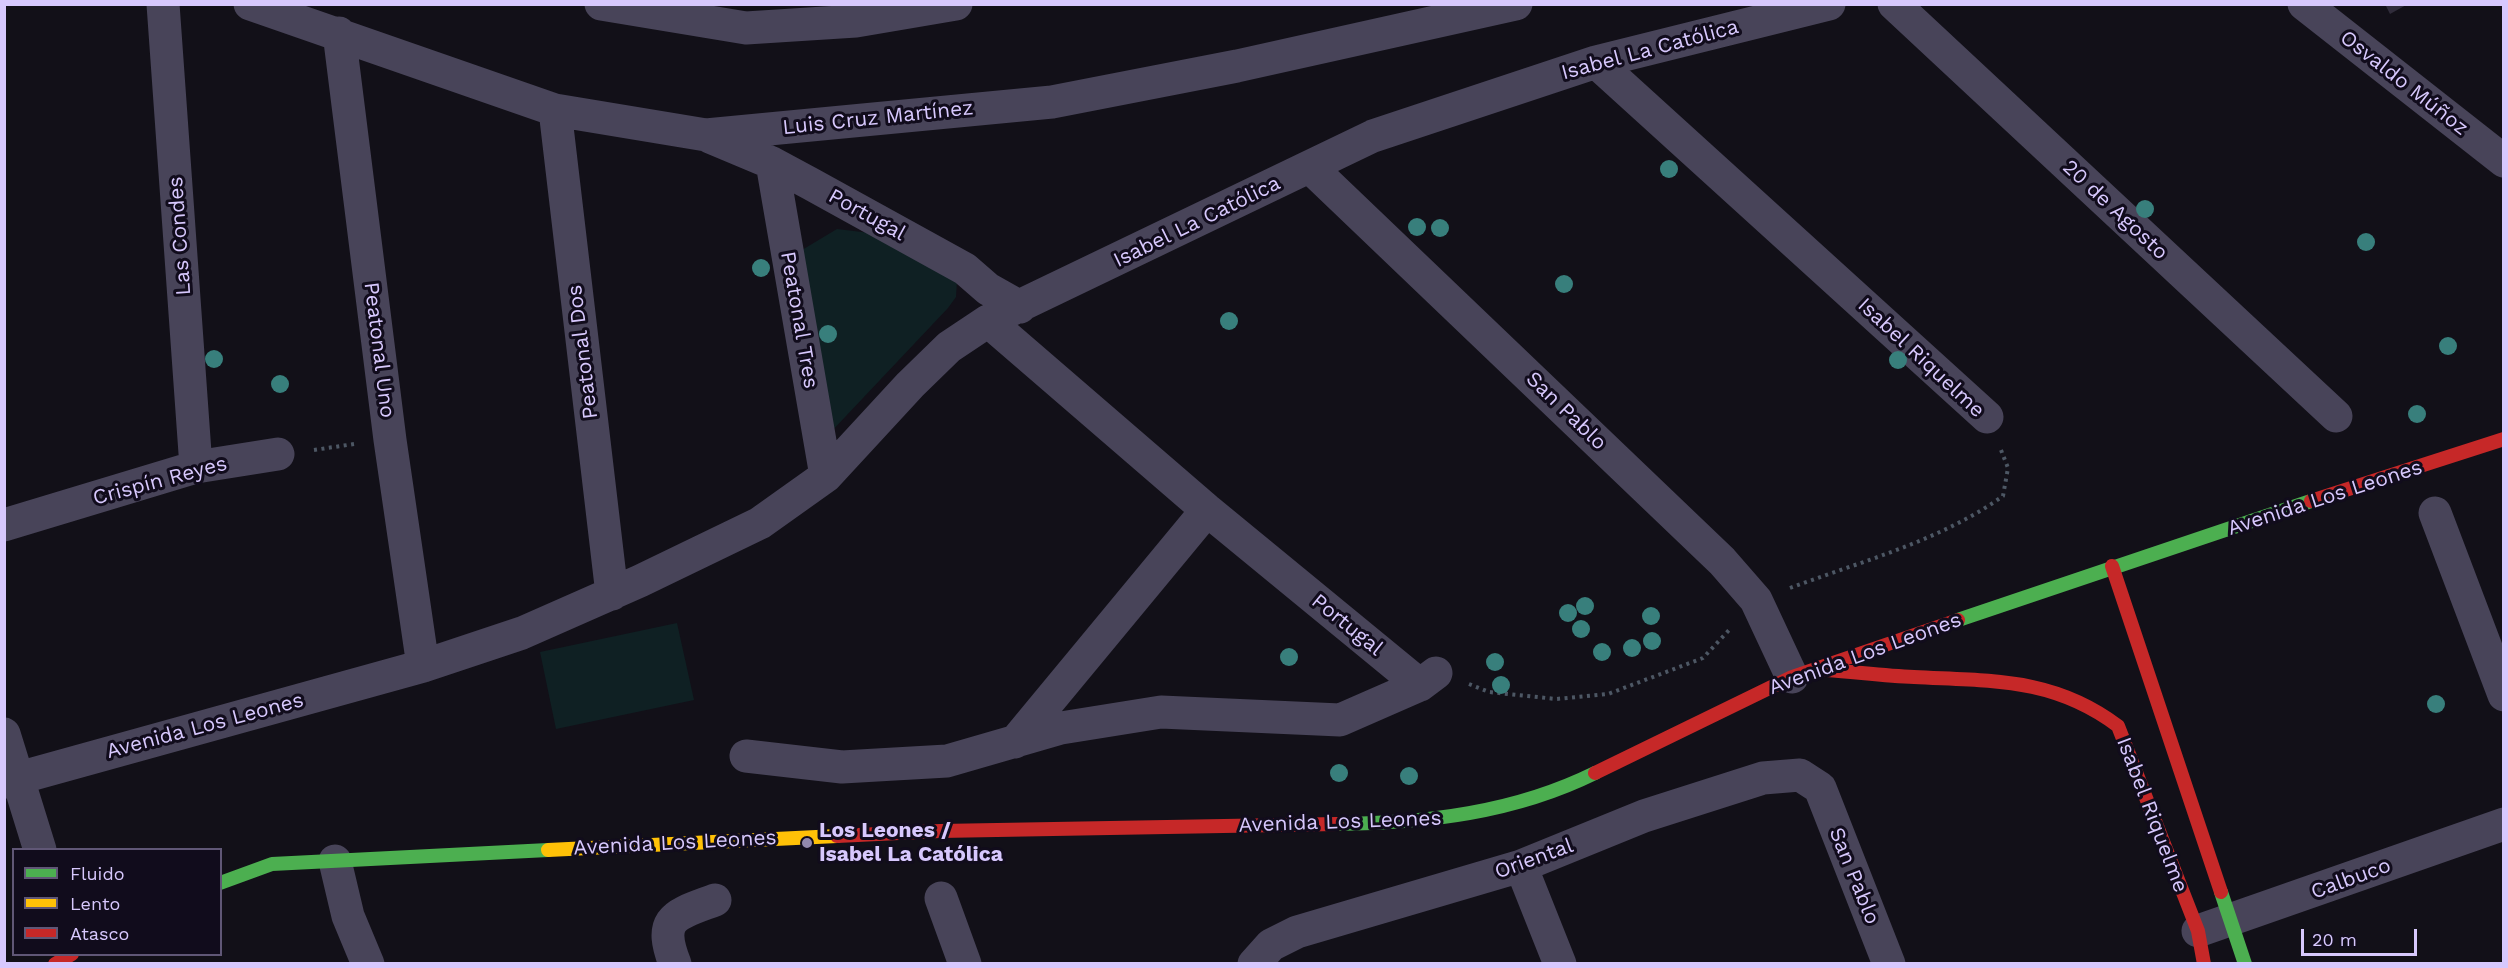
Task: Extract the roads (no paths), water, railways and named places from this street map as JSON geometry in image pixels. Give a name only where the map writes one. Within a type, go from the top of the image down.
[{"type":"main road","name":"Avenida Los Leones","points":[[222,882],[272,864],[939,831],[1350,824],[1437,819],[1515,804],[1571,785],[1803,673],[2112,566],[2504,439]]},
{"type":"main road","name":"Isabel Riquelme","points":[[2112,566],[2246,963]]},
{"type":"main road","name":"Isabel Riquelme","points":[[1803,673],[1994,679],[2038,688],[2094,708],[2118,726],[2198,931],[2204,963]]},
{"type":"main road","points":[[55,963],[70,956]]},
{"type":"street","name":"Las Condes","points":[[163,4],[196,467]]},
{"type":"street","name":"Luis Cruz Martínez","points":[[250,4],[339,33],[555,110],[706,135],[1052,102],[1236,66],[1516,4]]},
{"type":"street","points":[[602,4],[746,28],[856,21],[956,4]]},
{"type":"street","name":"Isabel La Católica","points":[[626,588],[760,523],[826,476],[910,385],[950,347],[988,321],[1374,136],[1596,62],[1829,4]]},
{"type":"street","name":"20 de Agosto","points":[[1894,4],[2336,416]]},
{"type":"street","name":"Osvaldo Múñoz","points":[[2304,4],[2504,161]]},
{"type":"street","name":"Peatonal Uno","points":[[339,33],[390,440],[423,666]]},
{"type":"street","name":"Isabel Riquelme","points":[[1596,62],[1987,417]]},
{"type":"street","name":"Peatonal Dos","points":[[555,110],[626,588]]},
{"type":"street","name":"Portugal","points":[[706,135],[772,163],[965,269],[988,288],[1020,307]]},
{"type":"street","name":"Peatonal Tres","points":[[772,163],[826,476]]},
{"type":"street","name":"San Pablo","points":[[1310,167],[1722,561],[1756,600],[1803,673]]},
{"type":"street","name":"Portugal","points":[[988,321],[1207,510],[1429,679],[1340,720],[1161,712],[1061,728],[1015,742]]},
{"type":"street","name":"Crispín Reyes","points":[[4,525],[196,467],[278,454]]},
{"type":"street","points":[[746,756],[842,767],[901,764],[947,761],[1015,742],[1207,510]]},
{"type":"street","points":[[2435,513],[2504,696]]},
{"type":"street","name":"Avenida Los Leones","points":[[12,780],[423,666],[522,633],[626,588]]},
{"type":"street","points":[[4,734],[12,780],[40,848]]},
{"type":"street","name":"Oriental","points":[[1254,963],[1271,945],[1297,933],[1521,866],[1644,816],[1763,778],[1800,775],[1820,788]]},
{"type":"street","name":"San Pablo","points":[[1820,788],[1889,963]]},
{"type":"street","name":"Calbuco","points":[[2198,931],[2504,825]]},
{"type":"street","points":[[335,861],[348,916],[368,963]]},
{"type":"street","points":[[1521,866],[1560,963]]},
{"type":"street","points":[[940,898],[965,963]]},
{"type":"street","points":[[675,963],[666,942],[669,925],[676,916],[686,910],[715,900]]},
{"type":"place","name":"Los Leones / Isabel La Católica","points":[[807,843]]}]
